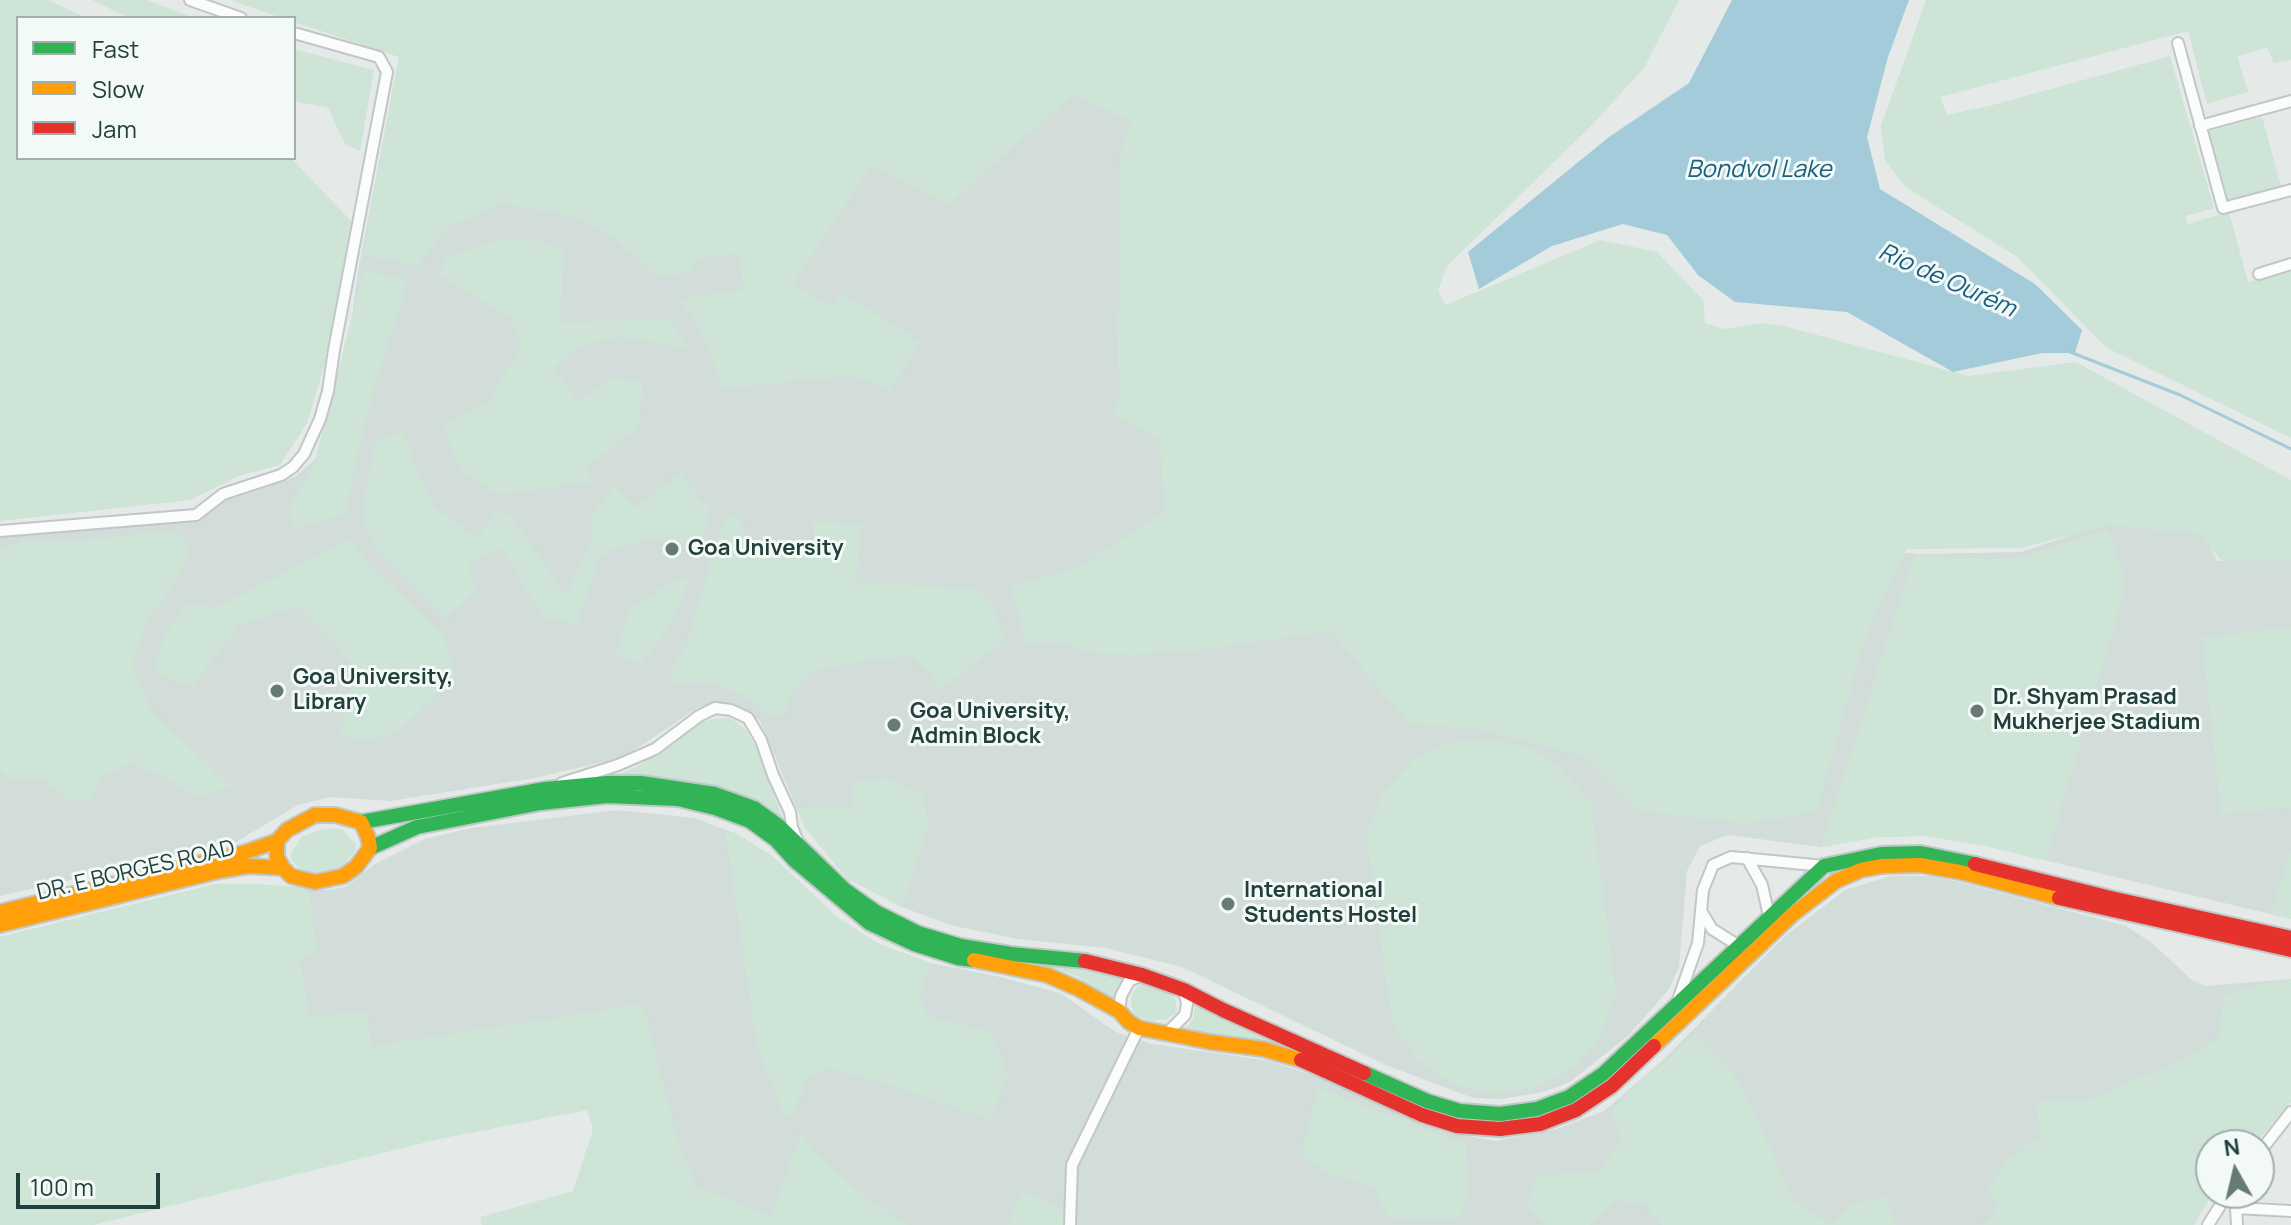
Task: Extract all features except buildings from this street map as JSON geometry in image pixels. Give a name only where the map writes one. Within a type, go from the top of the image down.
[{"type":"main road","points":[[2010,880],[1963,860],[1921,853],[1881,854],[1824,866],[1739,946],[1683,1006],[1612,1086],[1576,1110],[1540,1124],[1500,1129],[1457,1126],[1422,1115],[1294,1057],[1147,1030],[1129,1022],[1119,1011],[1047,975],[958,958],[914,944],[869,923],[802,867],[776,840],[750,821],[678,799],[607,796],[541,803],[417,827],[370,848],[356,867],[343,876],[315,882],[291,876],[283,868],[277,857],[277,841],[287,830],[315,815],[335,815],[361,822],[545,789],[641,783],[715,794],[754,808],[780,827],[845,890],[876,912],[918,933],[961,946],[1011,954],[1078,959],[1142,975],[1184,990],[1427,1101],[1460,1111],[1500,1114],[1537,1109],[1569,1097],[1603,1074],[1683,1006],[1763,940],[1809,900],[1836,881],[1861,870],[1920,865],[2010,880],[2252,935],[2291,950]]},
{"type":"main road","points":[[361,822],[370,848]]},
{"type":"main road","name":"DR. E BORGES ROAD","points":[[0,912],[246,852],[277,841]]},
{"type":"main road","name":"DR. E BORGES ROAD","points":[[0,925],[219,871],[249,866],[283,868]]},
{"type":"main road","points":[[2252,935],[2291,938]]},
{"type":"main road","points":[[1147,1030],[1171,1029]]},
{"type":"street","points":[[190,0],[235,16]]},
{"type":"street","points":[[0,531],[196,515],[223,494],[281,475],[304,454],[320,419],[328,391],[387,72],[379,57],[296,34]]},
{"type":"street","points":[[2178,43],[2223,208],[2291,190]]},
{"type":"street","points":[[2200,126],[2291,101]]},
{"type":"street","points":[[2259,274],[2291,264]]},
{"type":"street","points":[[545,789],[655,749],[699,716],[715,708],[731,710],[748,718],[761,740],[790,812],[799,845]]},
{"type":"street","points":[[1683,1006],[1698,943],[1703,890],[1713,865],[1731,857],[1824,866]]},
{"type":"street","points":[[1747,858],[1762,885],[1769,916]]},
{"type":"street","points":[[1702,911],[1712,929],[1739,946]]},
{"type":"street","points":[[1119,1011],[1121,996],[1129,981],[1142,975]]},
{"type":"street","points":[[1171,1029],[1185,1015],[1187,1004],[1184,990]]},
{"type":"street","points":[[1070,1225],[1072,1165],[1147,1030]]},
{"type":"street","points":[[2275,1132],[2291,1112]]},
{"type":"street","points":[[2237,1225],[2236,1208],[2291,1211]]},
{"type":"shaded area","name":"Goa University","points":[[1459,0],[1211,201],[1754,540],[1920,554],[2022,552],[2109,522],[2203,530],[2217,561],[2291,558],[2291,919],[1986,846],[1925,836],[1879,837],[1821,847],[1728,835],[1700,846],[1687,871],[1679,967],[1669,989],[1628,1036],[1570,1082],[1543,1092],[1502,1099],[1473,1098],[1386,1065],[1182,967],[1105,948],[1018,939],[950,925],[902,907],[848,879],[805,828],[760,721],[736,707],[714,704],[699,707],[624,757],[535,778],[390,801],[330,797],[298,805],[236,842],[0,896],[0,537],[196,521],[221,501],[296,476],[321,454],[343,382],[358,272],[399,57]]},
{"type":"shaded area","points":[[617,810],[694,818],[737,834],[772,856],[838,918],[877,943],[920,961],[1060,993],[1116,1032],[1152,1044],[1270,1061],[1315,1076],[1451,1133],[1495,1141],[1554,1130],[1604,1111],[1662,1061],[1785,936],[1845,890],[1890,876],[1936,876],[2126,926],[2152,943],[2193,981],[2205,986],[2291,979],[2291,1098],[2238,1129],[2195,1129],[2195,1158],[2113,1225],[715,1225],[587,1110],[438,1139],[93,1225],[0,1225],[0,937],[216,884],[328,890],[346,887],[375,864],[425,839],[471,828]]},
{"type":"green space","points":[[0,0],[48,0],[83,16],[16,16],[16,160],[293,160],[353,223],[328,354],[307,423],[280,465],[238,476],[191,500],[0,521]]},
{"type":"green space","points":[[92,0],[147,0],[189,16],[125,16]]},
{"type":"green space","points":[[230,0],[1679,0],[1644,68],[1591,126],[1446,267],[1438,291],[1446,305],[1600,240],[1657,252],[1703,300],[1705,323],[1724,329],[1761,323],[1788,327],[1968,376],[2076,362],[2291,480],[2291,561],[2222,561],[2199,534],[2108,525],[2021,548],[1907,549],[1864,641],[1817,811],[1746,824],[1639,811],[1582,756],[1474,728],[1410,725],[1330,631],[1201,650],[1135,655],[1098,654],[1057,642],[1026,643],[1010,587],[1080,566],[1164,512],[1160,440],[1113,415],[1120,394],[1120,155],[1131,121],[1074,94],[948,205],[872,165],[793,284],[833,306],[843,293],[921,342],[890,390],[854,376],[724,388],[700,329],[679,299],[744,289],[738,254],[694,259],[694,270],[662,279],[603,230],[560,213],[502,204],[451,225],[417,266],[363,254],[399,57],[296,23],[296,16],[276,16]]},
{"type":"green space","points":[[1926,0],[2291,0],[2291,60],[2274,63],[2267,48],[2237,56],[2248,92],[2207,104],[2188,31],[1940,97],[1947,115],[2170,56],[2214,208],[2186,216],[2188,224],[2229,212],[2248,282],[2291,272],[2291,438],[2107,348],[2016,256],[1904,186],[1885,160],[1881,126]]},
{"type":"green space","points":[[296,50],[374,70],[360,151],[345,144],[328,108],[296,101]]},
{"type":"green space","points":[[2262,117],[2281,186],[2226,201],[2207,132]]},
{"type":"green space","points":[[501,239],[540,241],[563,251],[561,322],[670,320],[689,349],[622,337],[580,346],[554,368],[578,401],[612,377],[643,382],[638,428],[585,469],[594,481],[500,495],[462,472],[442,424],[487,402],[521,346],[510,318],[439,275],[448,256]]},
{"type":"green space","points":[[364,270],[408,280],[369,406],[345,515],[291,529],[290,506],[314,464]]},
{"type":"green space","points":[[403,432],[415,467],[435,508],[478,538],[494,513],[510,514],[566,595],[593,536],[592,514],[615,485],[636,507],[682,472],[701,501],[712,507],[702,543],[653,538],[612,550],[599,558],[577,624],[543,617],[501,549],[469,564],[475,592],[446,619],[373,546],[362,517],[375,441]]},
{"type":"green space","points":[[727,514],[741,519],[755,558],[813,553],[814,521],[861,524],[856,583],[975,588],[994,607],[1006,640],[938,689],[927,670],[910,656],[812,671],[792,693],[783,715],[770,716],[745,696],[713,682],[675,683],[670,672],[687,643]]},
{"type":"green space","name":"Dr. Shyam Prasad Mukherjee Stadium","points":[[2109,529],[2126,586],[2046,861],[1986,846],[1925,836],[1879,837],[1821,847],[1914,556],[2017,559]]},
{"type":"green space","points":[[170,530],[185,537],[188,557],[172,589],[148,617],[133,665],[149,708],[231,787],[196,797],[164,777],[129,763],[103,777],[91,799],[71,801],[40,778],[10,781],[0,770],[0,549],[23,541],[106,538]]},
{"type":"green space","points":[[351,539],[369,565],[443,633],[456,676],[398,732],[370,740],[340,736],[355,668],[298,606],[240,625],[193,686],[156,674],[155,666],[163,638],[185,603],[216,608]]},
{"type":"green space","points":[[683,576],[689,580],[673,621],[641,664],[616,653],[630,608]]},
{"type":"green space","points":[[2291,628],[2291,807],[2221,815],[2202,637]]},
{"type":"green space","points":[[731,718],[746,730],[757,749],[786,827],[736,794],[676,780],[615,776],[638,766],[693,725],[712,719]]},
{"type":"green space","points":[[1489,738],[1529,747],[1561,768],[1591,802],[1616,993],[1601,1036],[1574,1068],[1536,1088],[1494,1094],[1452,1084],[1417,1060],[1392,1023],[1366,832],[1384,791],[1412,761],[1449,743]]},
{"type":"green space","points":[[886,778],[923,794],[929,825],[902,907],[848,879],[805,828],[797,808],[851,807],[854,783]]},
{"type":"green space","points":[[332,828],[342,829],[355,843],[356,850],[340,867],[310,872],[292,861],[291,854],[301,837]]},
{"type":"green space","points":[[725,829],[772,856],[838,918],[877,943],[931,963],[919,997],[928,1016],[991,1032],[1008,1075],[991,1120],[828,1068],[808,1078],[790,1119],[781,1108],[757,1047]]},
{"type":"green space","points":[[2291,851],[2291,919],[2271,914]]},
{"type":"green space","points":[[216,884],[309,888],[317,954],[300,957],[309,1017],[366,1012],[372,1046],[643,1004],[680,1149],[697,1186],[770,1216],[801,1133],[865,1198],[910,1225],[482,1225],[480,1217],[573,1191],[593,1129],[587,1110],[438,1139],[93,1225],[0,1225],[0,937]]},
{"type":"green space","points":[[1044,965],[1126,980],[1114,995],[1114,1003],[1079,977]]},
{"type":"green space","points":[[2291,979],[2291,1102],[2268,1129],[2195,1129],[2195,1209],[2204,1209],[2194,1225],[1982,1225],[1998,1207],[1987,1191],[2005,1161],[2040,1136],[2037,1107],[2047,1099],[2085,1101],[2184,1059],[2217,1039],[2224,996],[2240,989]]},
{"type":"green space","points":[[1139,985],[1151,985],[1170,992],[1175,999],[1177,1012],[1167,1019],[1151,1021],[1134,1014],[1132,993]]},
{"type":"green space","points":[[1196,1000],[1316,1061],[1179,1031],[1189,1025],[1194,1016]]},
{"type":"green space","points":[[1695,1034],[1729,1067],[1753,1110],[1794,1200],[1830,1224],[1853,1204],[1887,1197],[1895,1225],[1662,1225],[1643,1204],[1614,1201],[1590,1225],[1545,1225],[1527,1207],[1536,1176],[1602,1171],[1620,1138],[1612,1108]]},
{"type":"green space","points":[[1318,1088],[1466,1144],[1468,1199],[1459,1219],[1388,1218],[1373,1187],[1328,1174],[1301,1154]]},
{"type":"green space","points":[[1022,1191],[1067,1212],[1065,1225],[1008,1225]]},
{"type":"water","name":"Bondvol Lake","points":[[1732,0],[1909,0],[1888,57],[1867,137],[1880,189],[2035,284],[2082,330],[2075,353],[2042,353],[1953,372],[1847,312],[1735,302],[1698,275],[1667,235],[1623,224],[1552,246],[1479,289],[1468,252],[1609,137],[1689,83]]},
{"type":"waterway","name":"Rio de Ourém","points":[[2070,352],[2180,395],[2291,449]]},
{"type":"traffic: fast","points":[[361,822],[545,789],[607,783],[641,783],[715,794],[754,808],[780,827],[845,890],[876,912],[918,933],[961,946],[1085,961]]},
{"type":"traffic: fast","points":[[370,848],[417,827],[541,803],[607,796],[678,799],[750,821],[776,840],[795,861],[869,923],[914,944],[974,960]]},
{"type":"traffic: fast","points":[[1364,1073],[1427,1101],[1460,1111],[1500,1114],[1537,1109],[1569,1097],[1603,1074],[1824,866],[1881,854],[1921,853],[1975,864]]},
{"type":"traffic: slow","points":[[315,815],[335,815],[361,822],[368,837],[370,848],[356,867],[343,876],[315,882],[291,876],[277,857],[277,841],[287,830],[315,815]]},
{"type":"traffic: slow","points":[[0,912],[246,852],[277,841]]},
{"type":"traffic: slow","points":[[1654,1046],[1792,915],[1836,881],[1861,870],[1920,865],[1960,872],[2059,898]]},
{"type":"traffic: slow","points":[[0,925],[219,871],[249,866],[283,868]]},
{"type":"traffic: slow","points":[[974,960],[1047,975],[1119,1011],[1139,1028],[1263,1049],[1301,1060]]},
{"type":"traffic: jam","points":[[1975,864],[2291,938]]},
{"type":"traffic: jam","points":[[2059,898],[2291,950]]},
{"type":"traffic: jam","points":[[1085,961],[1142,975],[1184,990],[1364,1073]]},
{"type":"traffic: jam","points":[[1301,1060],[1422,1115],[1457,1126],[1500,1129],[1540,1124],[1576,1110],[1612,1086],[1654,1046]]},
{"type":"place","name":"Goa University","points":[[672,549]]},
{"type":"place","name":"Goa University, Library","points":[[277,691]]},
{"type":"place","name":"Dr. Shyam Prasad Mukherjee Stadium","points":[[1977,711]]},
{"type":"place","name":"Goa University, Admin Block","points":[[894,725]]},
{"type":"place","name":"International Students Hostel","points":[[1228,904]]}]
